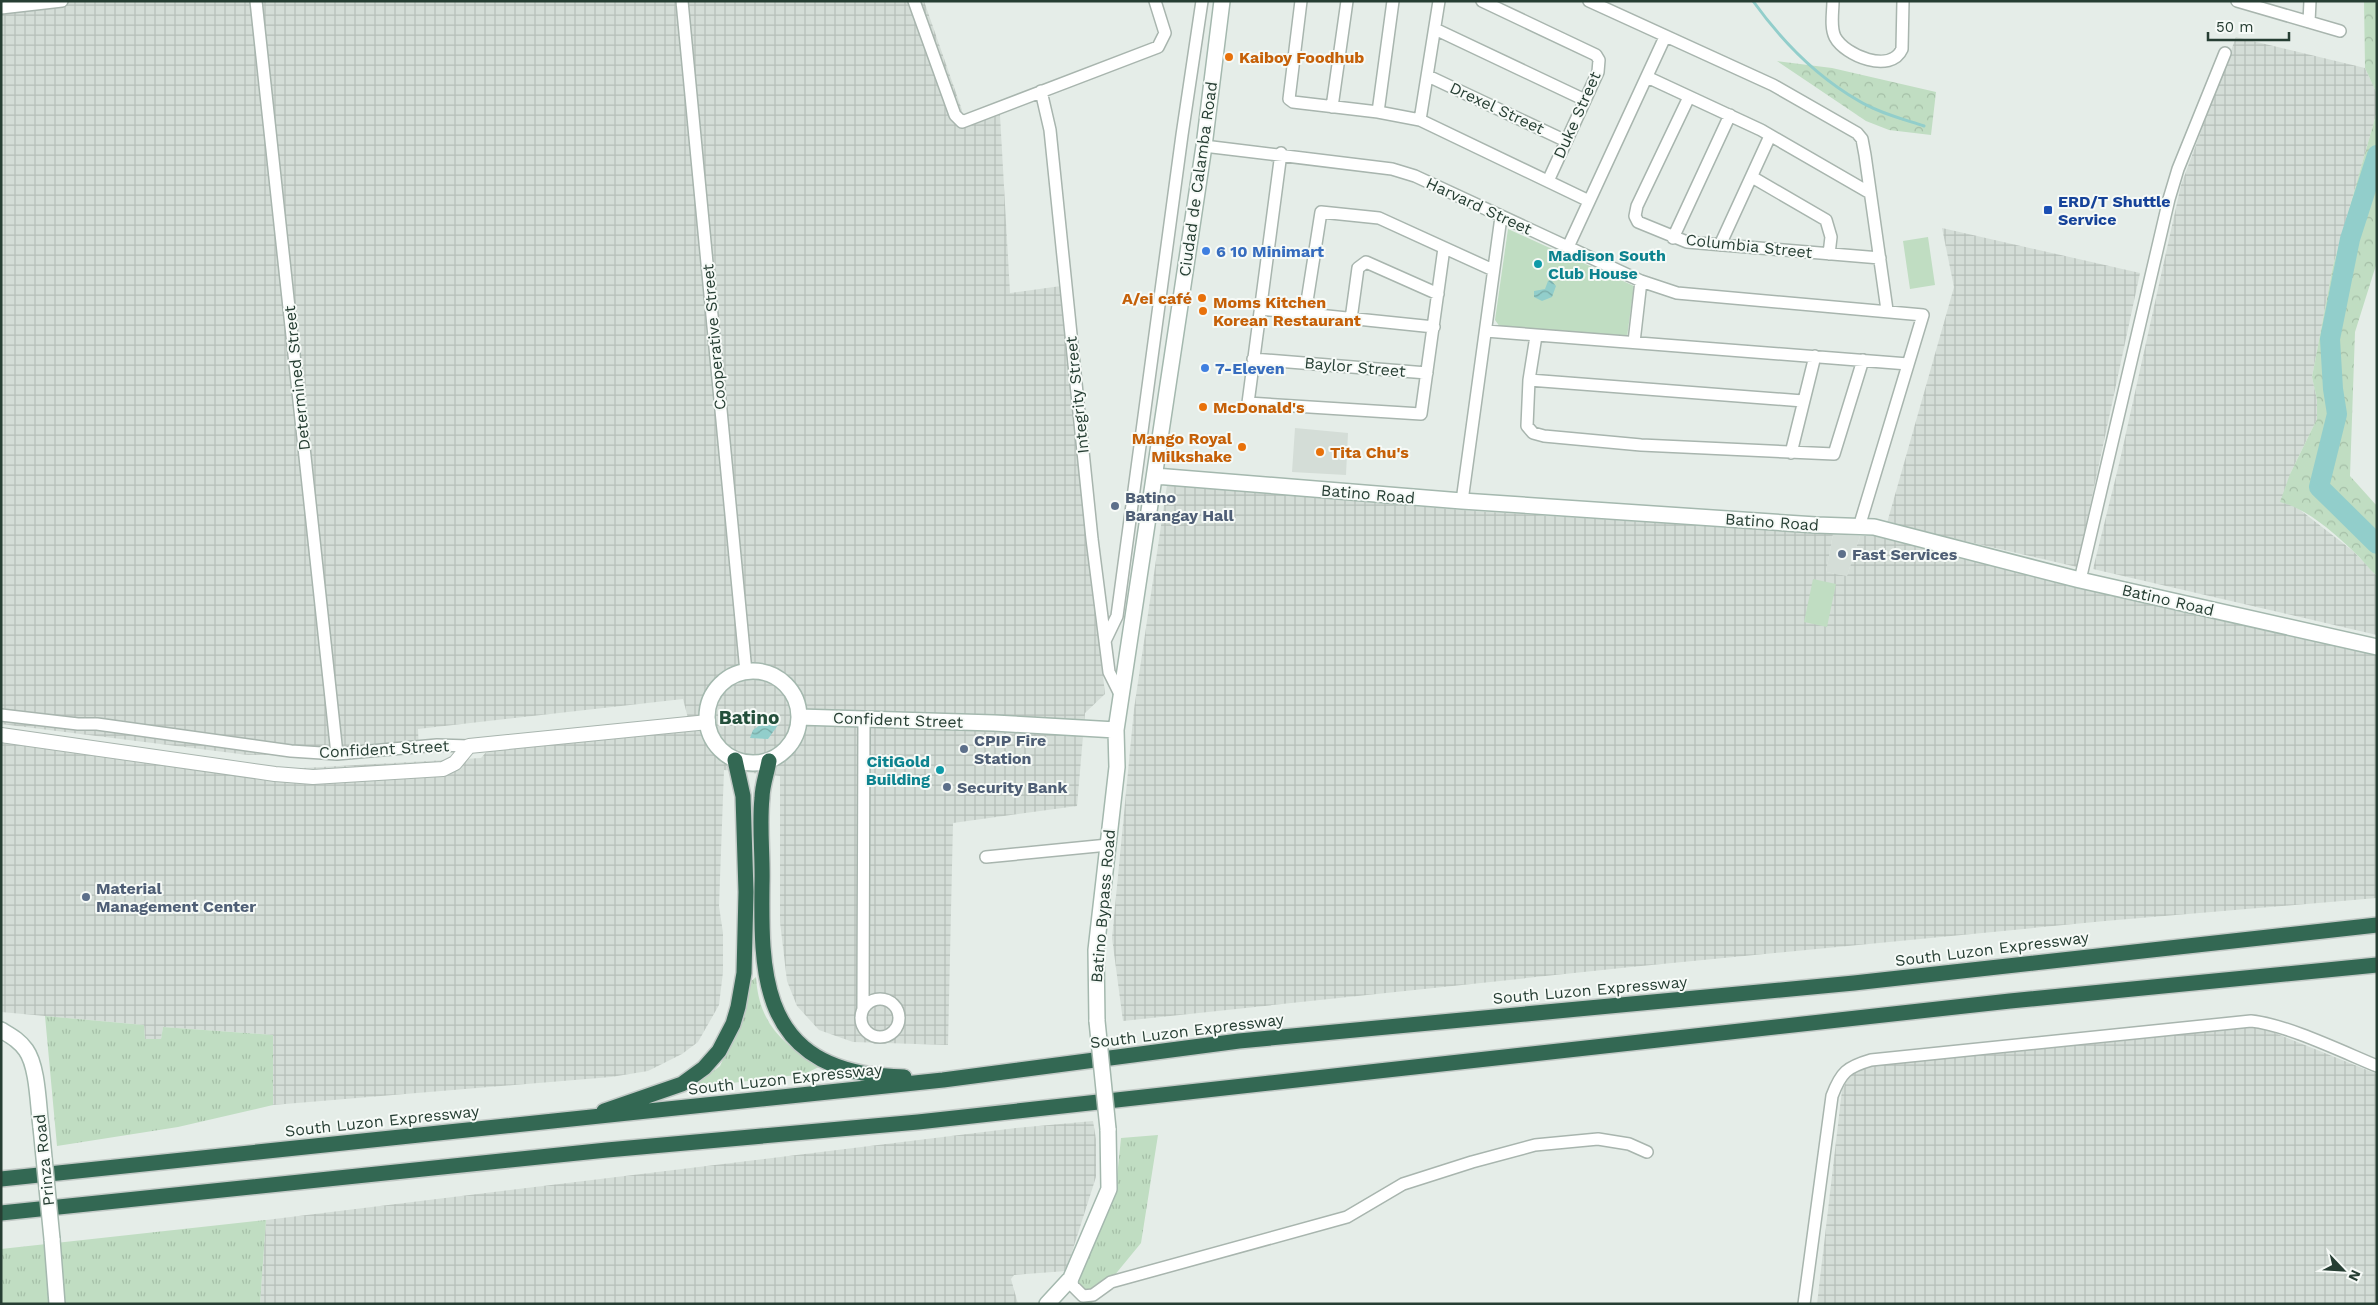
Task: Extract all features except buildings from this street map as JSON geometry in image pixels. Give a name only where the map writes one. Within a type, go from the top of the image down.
[{"type":"highway","points":[[587,1118],[634,1099],[657,1094],[682,1084],[704,1068],[714,1057],[730,1029],[738,1008],[744,973],[746,892],[744,796],[735,760]]},
{"type":"highway","points":[[769,761],[762,797],[762,936],[768,991],[780,1019],[798,1043],[828,1063],[863,1073],[943,1080]]},
{"type":"highway","name":"South Luzon Expressway","points":[[1,1179],[943,1080],[1239,1041],[1854,983],[2377,926]]},
{"type":"highway","points":[[1,1213],[607,1150],[918,1122],[2010,1001],[2377,965]]},
{"type":"main road","name":"Ciudad de Calamba Road","points":[[1121,696],[1204,146],[1222,1]]},
{"type":"main road","name":"Batino Road","points":[[1155,476],[1462,502],[1874,527],[2080,580],[2377,647]]},
{"type":"main road","points":[[746,672],[766,673],[783,682],[795,698],[799,717],[798,731],[791,744],[782,754],[769,761],[746,763],[735,760],[716,744],[708,722],[708,708],[713,695],[722,684],[733,676],[746,672]]},
{"type":"main road","name":"Batino Bypass Road","points":[[1047,1304],[1071,1278],[1109,1189],[1108,1129],[1097,1021],[1096,950],[1117,767],[1116,730],[1121,696]]},
{"type":"main road","name":"Confident Street","points":[[799,717],[864,718],[1116,730]]},
{"type":"main road","name":"Prinza Road","points":[[1,1030],[16,1039],[27,1051],[34,1078],[52,1239],[57,1304]]},
{"type":"street","points":[[1,8],[62,1]]},
{"type":"street","name":"Determined Street","points":[[256,1],[337,754]]},
{"type":"street","name":"Cooperative Street","points":[[682,1],[746,672]]},
{"type":"street","points":[[914,1],[955,115],[962,122],[1158,47],[1165,32],[1155,1]]},
{"type":"street","points":[[1105,641],[1117,616],[1202,1]]},
{"type":"street","points":[[1301,1],[1289,99],[1294,102],[1378,112],[1420,120],[1589,201]]},
{"type":"street","points":[[1332,107],[1346,1]]},
{"type":"street","points":[[1378,112],[1393,1]]},
{"type":"street","points":[[1420,120],[1438,1]]},
{"type":"street","name":"Duke Street","points":[[1482,1],[1596,55],[1599,60],[1598,72],[1548,181]]},
{"type":"street","points":[[1589,1],[1773,85],[1857,133],[1862,140],[1865,154],[1887,310]]},
{"type":"street","points":[[1833,1],[1832,28],[1840,43],[1861,56],[1872,59],[1893,60],[1899,55],[1902,43],[1903,1]]},
{"type":"street","points":[[2310,1],[2310,22]]},
{"type":"street","points":[[2240,2],[2340,31]]},
{"type":"street","points":[[1434,29],[1585,100]]},
{"type":"street","points":[[1568,247],[1665,37]]},
{"type":"street","points":[[2080,580],[2169,199],[2178,169],[2225,53]]},
{"type":"street","name":"Drexel Street","points":[[1428,76],[1566,141]]},
{"type":"street","points":[[1646,77],[1770,136],[1870,193]]},
{"type":"street","name":"Integrity Street","points":[[1041,91],[1050,130],[1092,539],[1109,672],[1121,696]]},
{"type":"street","name":"Columbia Street","points":[[1689,97],[1637,206],[1635,216],[1638,222],[1673,238],[1687,242],[1880,258]]},
{"type":"street","points":[[1673,238],[1730,116]]},
{"type":"street","points":[[1720,245],[1770,136]]},
{"type":"street","name":"Harvard Street","points":[[1204,146],[1392,169],[1415,176],[1641,281],[1677,293],[1923,314],[1908,364]]},
{"type":"street","points":[[1281,154],[1248,403],[1421,414],[1444,248]]},
{"type":"street","points":[[1752,177],[1826,220],[1831,237],[1829,254]]},
{"type":"street","points":[[1305,314],[1321,212],[1379,218],[1493,270]]},
{"type":"street","points":[[1462,502],[1501,217]]},
{"type":"street","points":[[1351,318],[1358,268],[1366,262],[1438,294]]},
{"type":"street","points":[[1634,342],[1641,281]]},
{"type":"street","points":[[1260,309],[1434,327]]},
{"type":"street","points":[[1486,331],[1908,364],[1859,527]]},
{"type":"street","points":[[1536,336],[1529,380],[1528,426],[1536,434],[1641,445],[1834,454],[1863,360]]},
{"type":"street","points":[[1791,453],[1802,401],[1815,356]]},
{"type":"street","name":"Baylor Street","points":[[1254,359],[1427,372]]},
{"type":"street","points":[[1529,380],[1802,401]]},
{"type":"street","name":"Confident Street","points":[[1,715],[78,724],[97,724],[291,751],[337,754],[437,745],[469,746],[708,722]]},
{"type":"street","points":[[863,1009],[864,718]]},
{"type":"street","points":[[1,735],[275,774],[313,777],[443,769],[455,763],[469,746]]},
{"type":"street","points":[[986,857],[1108,845]]},
{"type":"street","points":[[1804,1304],[1832,1096],[1838,1079],[1852,1065],[1871,1060],[2251,1021],[2276,1027],[2377,1066]]},
{"type":"street","points":[[1071,1278],[1073,1286],[1090,1300],[1111,1282],[1347,1218],[1403,1184],[1472,1162],[1535,1145],[1598,1139],[1630,1144],[1647,1152]]},
{"type":"shaded area","points":[[1,1],[924,1],[962,110],[961,125],[1000,115],[1010,293],[1061,286],[1105,694],[1085,713],[1077,806],[953,823],[948,1045],[853,1042],[819,1030],[797,1006],[787,981],[780,922],[780,776],[724,770],[719,906],[723,933],[723,972],[719,1005],[698,1042],[682,1054],[648,1071],[611,1077],[273,1105],[273,1035],[163,1027],[161,1039],[145,1039],[144,1025],[1,1012],[1,738],[251,771],[481,758],[494,743],[690,726],[683,699],[418,729],[419,752],[248,755],[1,724]]},
{"type":"shaded area","points":[[2236,37],[2365,68],[2377,94],[2377,111],[2333,266],[2312,377],[2317,400],[2317,419],[2290,474],[2295,506],[2353,551],[2377,576],[2377,635],[2093,569],[2120,460],[2181,185]]},
{"type":"shaded area","points":[[1942,228],[2140,273],[2077,567],[1887,523],[1954,287]]},
{"type":"shaded area","name":"Tita Chu's","points":[[1295,428],[1348,433],[1346,475],[1292,472]]},
{"type":"shaded area","points":[[1167,485],[1474,511],[1833,534],[1826,572],[1847,576],[1860,536],[1881,536],[2377,652],[2377,898],[2105,921],[1631,967],[1123,1021],[1112,938],[1134,709]]},
{"type":"shaded area","name":"Fast Services","points":[[1833,534],[1860,536],[1847,576],[1826,572]]},
{"type":"shaded area","points":[[2255,1025],[2377,1074],[2377,1304],[1817,1304],[1842,1090],[1848,1079],[1857,1071],[1878,1064]]},
{"type":"shaded area","points":[[1093,1121],[1096,1139],[1096,1177],[1066,1271],[1014,1275],[1011,1279],[1018,1304],[260,1304],[266,1220],[1016,1128]]},
{"type":"green space","points":[[2364,1],[2377,1],[2377,94],[2365,68]]},
{"type":"green space","points":[[1777,61],[1832,68],[1936,92],[1931,135],[1889,130],[1866,121]]},
{"type":"green space","points":[[2377,111],[2377,262],[2355,332],[2350,476],[2377,506],[2377,576],[2328,528],[2300,510],[2280,502],[2290,474],[2317,419],[2317,400],[2312,377],[2333,266]]},
{"type":"green space","points":[[1508,229],[1634,286],[1627,337],[1500,327],[1495,320]]},
{"type":"green space","points":[[1928,237],[1935,285],[1910,289],[1903,241]]},
{"type":"green space","points":[[1813,579],[1836,584],[1827,627],[1804,622]]},
{"type":"green space","points":[[756,977],[758,993],[767,1020],[784,1040],[819,1067],[804,1074],[692,1088],[720,1066],[735,1033],[750,982]]},
{"type":"green space","points":[[45,1016],[144,1025],[145,1039],[161,1039],[163,1027],[273,1035],[273,1105],[178,1127],[57,1146]]},
{"type":"green space","points":[[1158,1135],[1141,1243],[1091,1304],[1086,1304],[1067,1283],[1115,1197],[1121,1138]]},
{"type":"green space","points":[[266,1220],[260,1304],[1,1304],[1,1249]]},
{"type":"water","points":[[1551,280],[1556,286],[1552,297],[1542,301],[1534,297],[1534,291],[1545,289],[1548,281]]},
{"type":"water","points":[[760,725],[778,725],[768,739],[750,738],[753,730]]},
{"type":"waterway","points":[[1753,1],[1775,30],[1801,57],[1829,81],[1875,109],[1924,126]]},
{"type":"waterway","points":[[2377,155],[2350,239],[2330,339],[2333,389],[2337,414],[2319,487],[2377,544]]},
{"type":"place","name":"Kaiboy Foodhub","points":[[1229,57]]},
{"type":"place","name":"ERD/T Shuttle Service","points":[[2048,210]]},
{"type":"place","name":"6 10 Minimart","points":[[1206,251]]},
{"type":"place","name":"Madison South Club House","points":[[1538,264]]},
{"type":"place","name":"A/ei café","points":[[1202,298]]},
{"type":"place","name":"Moms Kitchen Korean Restaurant","points":[[1203,311]]},
{"type":"place","name":"7-Eleven","points":[[1205,368]]},
{"type":"place","name":"McDonald's","points":[[1203,407]]},
{"type":"place","name":"Mango Royal Milkshake","points":[[1242,447]]},
{"type":"place","name":"Tita Chu's","points":[[1320,452]]},
{"type":"place","name":"Batino Barangay Hall","points":[[1115,506]]},
{"type":"place","name":"Fast Services","points":[[1842,554]]},
{"type":"place","name":"CPIP Fire Station","points":[[964,749]]},
{"type":"place","name":"CitiGold Building","points":[[940,770]]},
{"type":"place","name":"Security Bank","points":[[947,787]]},
{"type":"place","name":"Material Management Center","points":[[86,897]]},
{"type":"district","name":"Batino","points":[[749,717]]}]
